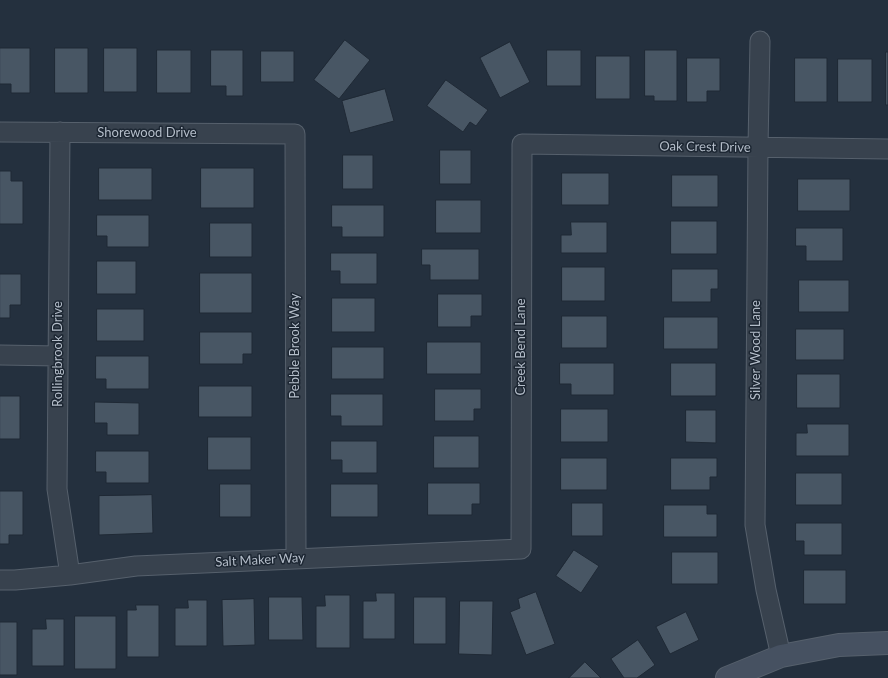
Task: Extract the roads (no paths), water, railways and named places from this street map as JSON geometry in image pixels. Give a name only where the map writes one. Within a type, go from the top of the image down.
[{"type":"street","name":"Silver Wood Lane","points":[[760,41],[755,525],[766,590],[781,656]]},
{"type":"street","name":"Shorewood Drive","points":[[0,132],[295,134]]},
{"type":"street","name":"Rollingbrook Drive","points":[[60,132],[58,489],[70,575]]},
{"type":"street","name":"Pebble Brook Way","points":[[295,134],[296,559]]},
{"type":"street","name":"Oak Crest Drive","points":[[522,144],[888,149]]},
{"type":"street","name":"Creek Bend Lane","points":[[521,549],[522,144]]},
{"type":"street","points":[[0,355],[58,356]]},
{"type":"street","name":"Salt Maker Way","points":[[0,580],[70,575],[136,566],[521,549]]},
{"type":"street","points":[[727,678],[781,656],[839,644],[888,643]]}]
